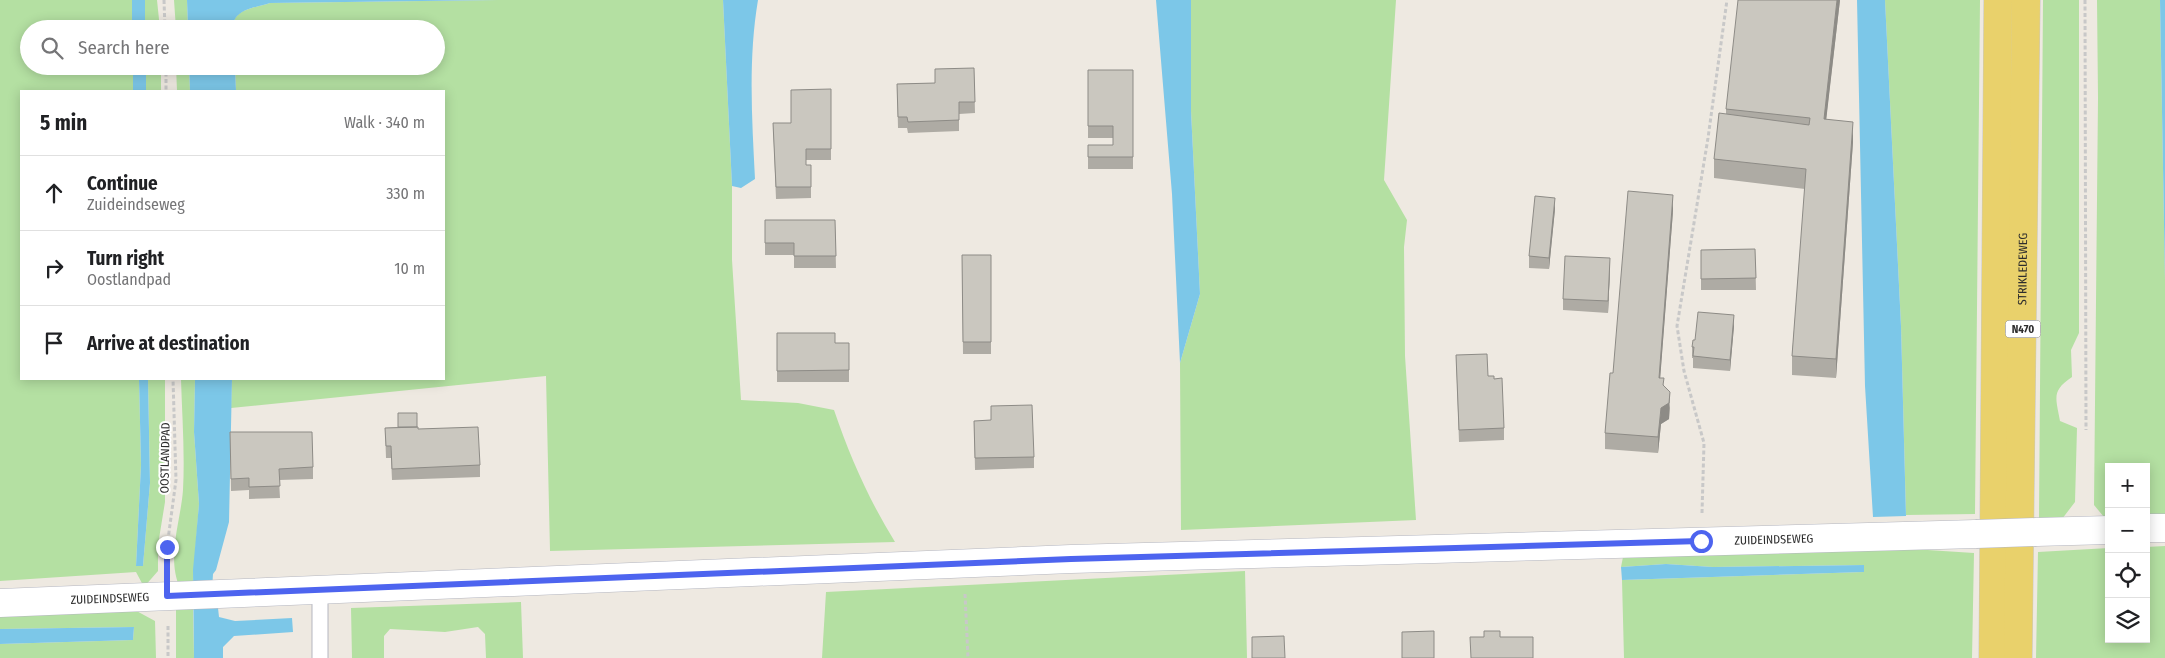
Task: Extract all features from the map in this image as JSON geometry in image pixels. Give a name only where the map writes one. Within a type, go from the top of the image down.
[{"type":"main road","name":"STRIKLEDEWEG","points":[[1993,658],[1998,0]]},
{"type":"main road","name":"STRIKLEDEWEG","points":[[2018,658],[2026,0]]},
{"type":"street","points":[[2150,528],[2165,528]]},
{"type":"street","name":"ZUIDEINDSEWEG","points":[[0,603],[1080,558],[2105,530]]},
{"type":"lane","points":[[320,589],[320,658]]},
{"type":"path","points":[[164,0],[165,20]]},
{"type":"path","points":[[1701,541],[1704,443],[1684,371],[1677,326],[1708,138],[1727,0]]},
{"type":"path","points":[[2085,0],[2086,430]]},
{"type":"path","points":[[166,75],[166,90]]},
{"type":"path","name":"OOSTLANDPAD","points":[[173,380],[176,480],[167,547],[178,595]]},
{"type":"path","points":[[964,564],[968,658]]},
{"type":"green space","points":[[0,0],[132,0],[132,20],[20,20],[20,75],[133,75],[133,90],[20,90],[20,380],[139,380],[141,465],[136,566],[143,566],[150,483],[148,380],[165,380],[165,502],[158,545],[158,571],[144,587],[136,572],[0,581]]},
{"type":"green space","points":[[145,0],[157,0],[159,20],[145,20]]},
{"type":"green space","points":[[174,0],[187,0],[188,20],[175,20]]},
{"type":"green space","points":[[723,0],[732,186],[732,260],[741,400],[798,403],[834,410],[861,478],[895,542],[550,551],[546,376],[231,408],[232,380],[445,380],[445,90],[236,90],[235,75],[445,75],[445,20],[234,20],[245,10],[270,3]]},
{"type":"green space","points":[[1191,0],[1396,0],[1384,180],[1407,220],[1404,247],[1405,356],[1416,520],[1181,530],[1180,363],[1200,294],[1191,111]]},
{"type":"green space","points":[[1885,0],[1980,0],[1975,514],[1906,515],[1901,326]]},
{"type":"green space","points":[[2043,0],[2079,0],[2079,333],[2071,350],[2072,377],[2061,387],[2057,396],[2060,421],[2077,428],[2075,502],[2062,519],[2039,519]]},
{"type":"green space","points":[[2097,0],[2160,0],[2165,280],[2165,517],[2150,517],[2150,463],[2105,463],[2105,517],[2094,505],[2098,98]]},
{"type":"green space","points":[[146,75],[161,75],[161,90],[146,90]]},
{"type":"green space","points":[[176,75],[189,75],[190,90],[177,90]]},
{"type":"green space","points":[[181,380],[195,380],[194,432],[199,504],[193,582],[180,588],[174,564],[174,552],[182,502],[184,448]]},
{"type":"green space","points":[[2165,546],[2165,658],[2036,658],[2038,552],[2105,548],[2105,643],[2150,643],[2150,547]]},
{"type":"green space","points":[[1912,549],[1974,553],[1972,658],[1624,658],[1622,580],[1864,572],[1864,565],[1713,567],[1666,564],[1621,567],[1623,557]]},
{"type":"green space","points":[[1245,571],[1247,658],[822,658],[826,592]]},
{"type":"green space","points":[[521,602],[523,658],[486,658],[485,634],[478,627],[445,632],[390,629],[384,636],[384,658],[352,658],[351,608]]},
{"type":"green space","points":[[193,607],[194,658],[176,658],[176,608]]},
{"type":"green space","points":[[131,608],[155,621],[156,658],[0,658],[0,644],[133,640],[134,627],[0,629],[0,615]]},
{"type":"water","points":[[132,0],[145,0],[145,20],[132,20]]},
{"type":"water","points":[[187,0],[498,0],[270,3],[246,10],[240,13],[235,20],[188,20]]},
{"type":"water","points":[[723,0],[758,0],[752,67],[755,179],[741,188],[732,186]]},
{"type":"water","points":[[1156,0],[1191,0],[1191,111],[1200,294],[1180,363],[1172,194]]},
{"type":"water","points":[[1857,0],[1885,0],[1901,326],[1906,516],[1873,517],[1865,386]]},
{"type":"water","points":[[2160,0],[2165,0],[2165,280]]},
{"type":"water","points":[[133,75],[146,75],[146,90],[133,90]]},
{"type":"water","points":[[189,75],[235,75],[236,90],[190,90]]},
{"type":"water","points":[[139,380],[148,380],[150,483],[143,566],[136,566],[141,465]]},
{"type":"water","points":[[195,380],[232,380],[229,522],[216,570],[213,574],[211,607],[218,608],[219,617],[235,621],[292,618],[293,632],[234,636],[223,647],[223,658],[194,658],[193,570],[199,504],[194,432]]},
{"type":"water","points":[[1666,564],[1713,567],[1864,565],[1864,572],[1622,580],[1621,567]]},
{"type":"water","points":[[134,627],[133,640],[0,644],[0,629]]},
{"type":"building","points":[[1738,0],[1837,0],[1824,119],[1853,122],[1836,359],[1792,356],[1806,169],[1714,159],[1719,113],[1809,125],[1810,118],[1726,109]]},
{"type":"building","points":[[974,68],[975,102],[959,102],[959,120],[908,122],[907,117],[898,117],[897,84],[935,83],[935,69]]},
{"type":"building","points":[[1088,70],[1133,70],[1133,157],[1088,157],[1088,145],[1113,145],[1113,126],[1088,126]]},
{"type":"building","points":[[831,89],[831,149],[806,149],[806,165],[811,165],[811,187],[776,187],[773,123],[791,123],[791,90]]},
{"type":"building","points":[[1628,191],[1673,195],[1659,378],[1664,378],[1663,385],[1670,392],[1669,403],[1661,408],[1658,437],[1605,433],[1610,373],[1613,373]]},
{"type":"building","points":[[1535,196],[1555,198],[1549,258],[1529,256]]},
{"type":"building","points":[[765,220],[835,220],[836,256],[794,256],[794,243],[765,243]]},
{"type":"building","points":[[1755,249],[1756,278],[1701,279],[1701,250]]},
{"type":"building","points":[[962,255],[991,255],[991,342],[963,342]]},
{"type":"building","points":[[1565,256],[1610,258],[1608,301],[1563,299]]},
{"type":"building","points":[[1698,312],[1734,315],[1730,360],[1693,356],[1694,347],[1692,347],[1693,340],[1695,340]]},
{"type":"building","points":[[777,333],[835,333],[835,343],[849,343],[849,370],[777,371]]},
{"type":"building","points":[[1487,354],[1488,376],[1494,376],[1494,379],[1502,378],[1504,428],[1459,430],[1456,355]]},
{"type":"building","points":[[1032,405],[1034,457],[975,458],[974,421],[991,420],[991,406]]},
{"type":"building","points":[[398,413],[417,413],[417,427],[398,427]]},
{"type":"building","points":[[418,427],[418,429],[478,427],[480,465],[392,469],[391,446],[386,446],[385,428]]},
{"type":"building","points":[[230,432],[312,432],[313,467],[279,469],[280,486],[249,487],[249,478],[231,479]]},
{"type":"building","points":[[1434,631],[1434,658],[1402,658],[1402,632]]},
{"type":"building","points":[[1484,631],[1500,631],[1500,637],[1533,637],[1533,658],[1471,658],[1470,637],[1484,637]]},
{"type":"building","points":[[1284,636],[1285,658],[1252,658],[1252,637]]},
{"type":"route","points":[[167,547],[167,596],[1071,559],[1701,541]]}]
